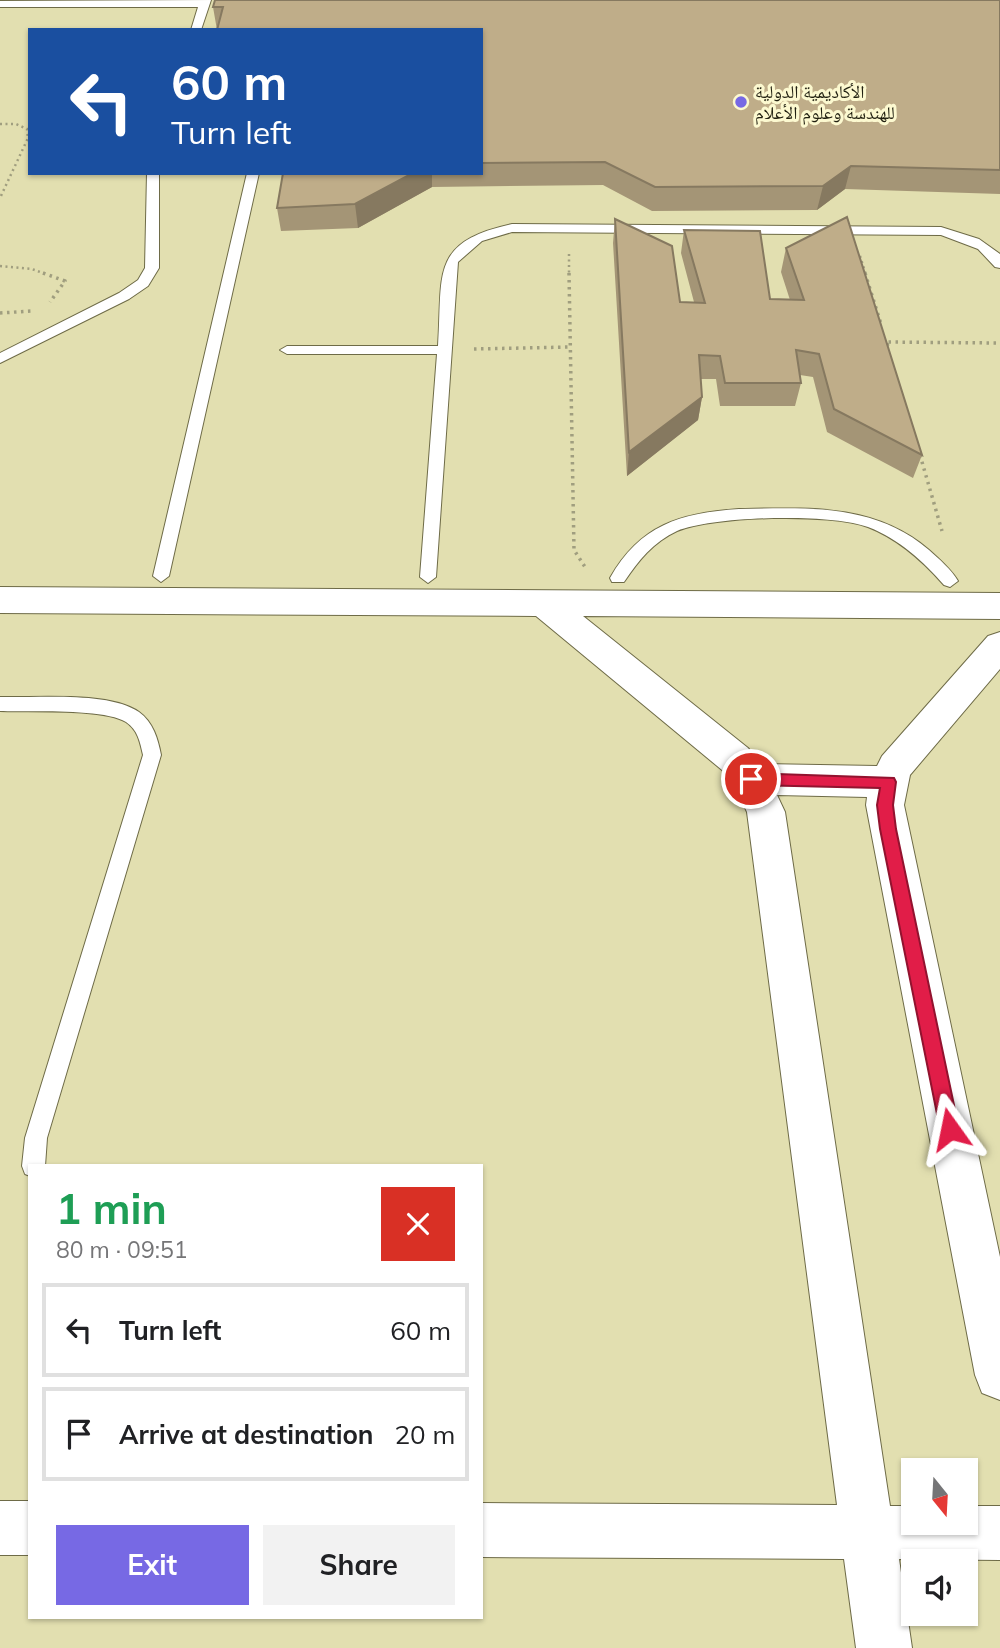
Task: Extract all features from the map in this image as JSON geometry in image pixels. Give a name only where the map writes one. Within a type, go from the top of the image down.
[{"type":"street","points":[[0,575],[158,589]]},
{"type":"street","points":[[0,600],[158,589],[428,590],[951,584],[1000,580]]},
{"type":"street","points":[[951,584],[1000,606]]},
{"type":"street","points":[[428,590],[546,605],[608,587]]},
{"type":"street","points":[[546,605],[716,743],[735,760],[761,795],[770,830],[884,1648]]},
{"type":"street","points":[[1000,645],[895,766],[885,805],[1000,1375]]},
{"type":"street","points":[[751,779],[889,782]]},
{"type":"street","points":[[0,1528],[28,1528]]},
{"type":"street","points":[[483,1530],[1000,1533]]},
{"type":"lane","points":[[0,4],[205,2],[197,28]]},
{"type":"lane","points":[[0,359],[124,296],[143,283],[152,268],[153,175]]},
{"type":"lane","points":[[158,589],[253,175]]},
{"type":"lane","points":[[428,590],[452,262],[462,246],[482,234],[512,228],[942,231],[963,237],[985,248],[1000,264]]},
{"type":"lane","points":[[287,350],[445,350]]},
{"type":"lane","points":[[608,587],[626,562],[654,536],[686,522],[722,515],[855,517],[897,534],[951,584]]},
{"type":"lane","points":[[0,704],[114,708],[138,721],[150,742],[152,755],[36,1138],[33,1164]]},
{"type":"path","points":[[0,124],[16,124],[27,129],[27,138],[0,198]]},
{"type":"path","points":[[569,228],[574,550],[608,587]]},
{"type":"path","points":[[853,231],[890,355]]},
{"type":"path","points":[[0,266],[32,270],[65,281],[44,311]]},
{"type":"path","points":[[886,342],[1000,343]]},
{"type":"path","points":[[445,350],[571,347]]},
{"type":"path","points":[[916,444],[951,559],[951,584]]},
{"type":"shaded area","points":[[0,0],[1000,0],[1000,1648],[0,1648]]},
{"type":"building","name":"الأكاديمية الدولية للهندسة وعلوم الأعلام","points":[[215,0],[1000,0],[1000,170],[851,166],[823,186],[655,187],[605,162],[483,163],[483,28],[218,28],[223,7],[213,7]]},
{"type":"building","points":[[283,175],[409,175],[355,204],[277,208]]},
{"type":"building","points":[[847,217],[922,455],[834,409],[819,354],[796,350],[801,383],[725,383],[720,356],[699,355],[702,397],[629,452],[615,219],[672,246],[680,302],[705,303],[684,230],[760,231],[770,299],[804,300],[786,248]]},
{"type":"place","name":"الأكاديمية الدولية للهندسة وعلوم الأعلام","points":[[741,102]]},
{"type":"route","points":[[751,779],[889,782],[885,805],[888,829],[950,1129]]}]
